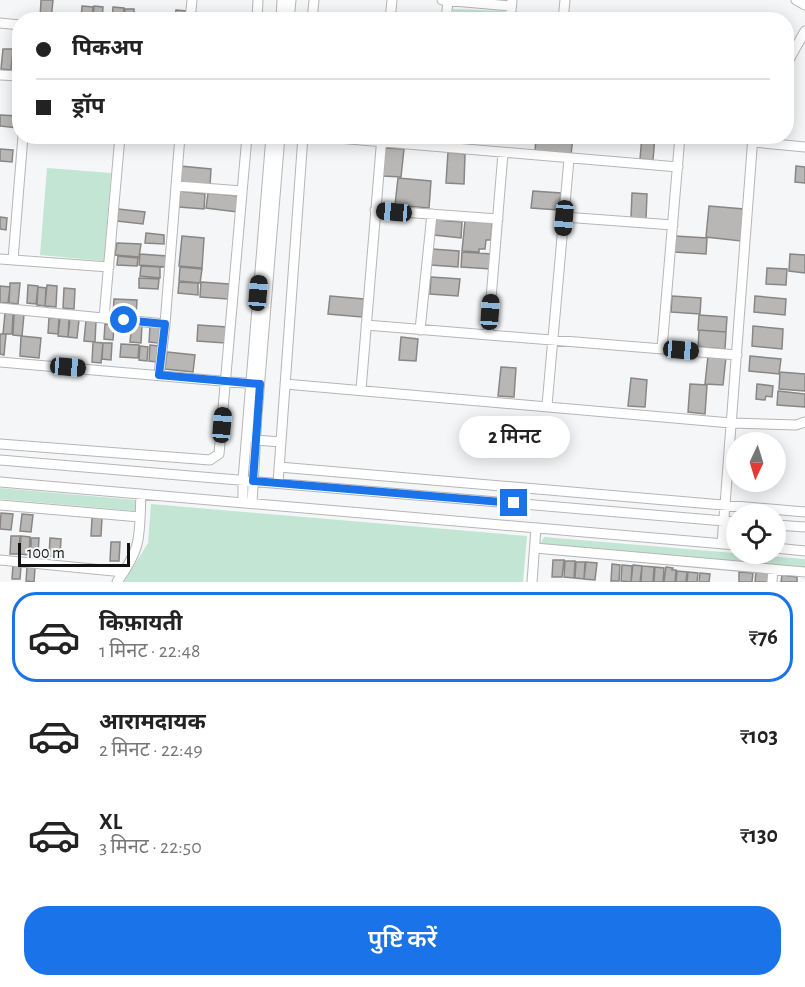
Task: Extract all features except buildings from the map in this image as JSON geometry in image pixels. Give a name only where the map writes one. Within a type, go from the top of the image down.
[{"type":"street","points":[[442,0],[511,3]]},
{"type":"street","points":[[796,0],[805,5]]},
{"type":"street","points":[[794,51],[805,31]]},
{"type":"street","points":[[13,260],[22,144]]},
{"type":"street","points":[[104,318],[119,144]]},
{"type":"street","points":[[159,375],[180,144]]},
{"type":"street","points":[[0,444],[210,460],[219,454],[246,144]]},
{"type":"street","points":[[248,503],[270,144]]},
{"type":"street","points":[[248,481],[255,440],[255,383],[279,144]]},
{"type":"street","points":[[278,483],[302,144]]},
{"type":"street","points":[[361,390],[382,144]]},
{"type":"street","points":[[416,144],[678,167]]},
{"type":"street","points":[[662,349],[679,144]]},
{"type":"street","points":[[722,544],[753,144]]},
{"type":"street","points":[[786,144],[805,147]]},
{"type":"street","points":[[488,335],[503,153]]},
{"type":"street","points":[[547,405],[569,159]]},
{"type":"street","points":[[177,186],[242,191]]},
{"type":"street","points":[[375,210],[498,219]]},
{"type":"street","points":[[420,330],[432,214]]},
{"type":"street","points":[[564,218],[673,225]]},
{"type":"street","points":[[0,259],[108,267]]},
{"type":"street","points":[[0,308],[165,324]]},
{"type":"street","points":[[366,325],[737,355]]},
{"type":"street","points":[[0,362],[255,383]]},
{"type":"street","points":[[285,384],[547,405],[731,423],[796,425],[805,422]]},
{"type":"street","points":[[255,440],[280,442]]},
{"type":"street","points":[[0,460],[724,520]]},
{"type":"street","points":[[279,467],[805,512]]},
{"type":"street","points":[[0,482],[726,544]]},
{"type":"street","points":[[117,582],[134,558],[138,544],[141,494]]},
{"type":"street","points":[[0,505],[140,517]]},
{"type":"street","points":[[786,526],[805,527]]},
{"type":"street","points":[[532,582],[536,528]]},
{"type":"street","points":[[534,548],[805,572]]},
{"type":"street","points":[[786,549],[805,551]]},
{"type":"street","points":[[0,560],[124,572]]},
{"type":"street","points":[[772,582],[773,569]]},
{"type":"green space","points":[[453,9],[504,11],[504,12],[453,12]]},
{"type":"green space","points":[[47,168],[111,173],[104,261],[40,255]]},
{"type":"green space","points":[[0,488],[136,500],[136,511],[0,499]]},
{"type":"green space","points":[[151,504],[527,536],[523,582],[124,582],[148,543]]},
{"type":"green space","points":[[544,537],[726,552],[726,560],[540,544]]},
{"type":"green space","points":[[786,557],[805,559],[805,567],[770,564],[786,564]]},
{"type":"route","points":[[124,320],[165,324],[159,375],[260,384],[253,481],[514,503]]}]
